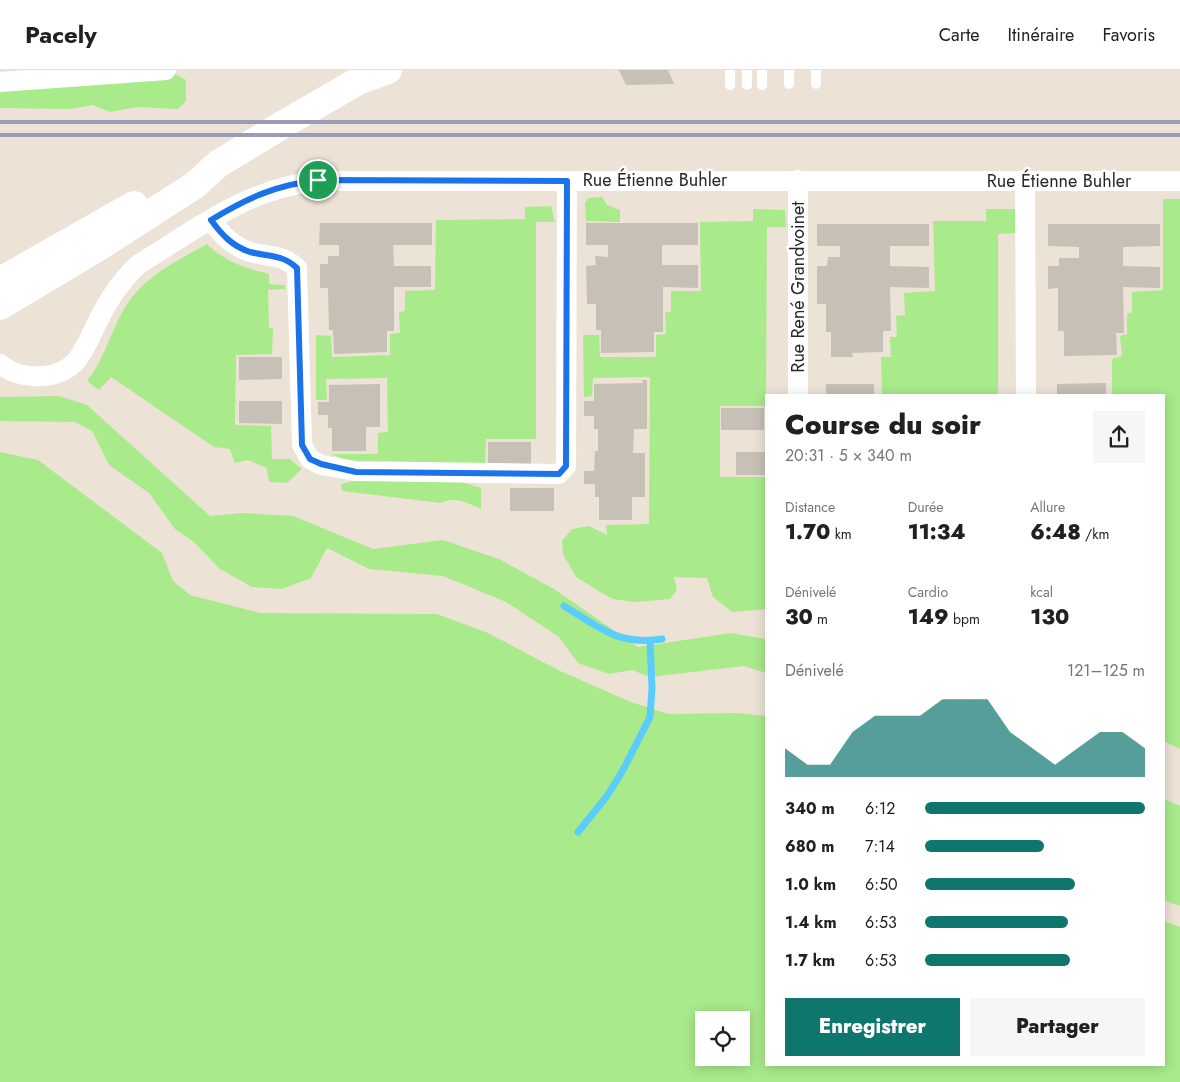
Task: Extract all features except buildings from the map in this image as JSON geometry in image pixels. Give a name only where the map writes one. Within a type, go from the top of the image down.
[{"type":"street","points":[[0,82],[166,70]]},
{"type":"street","points":[[0,306],[195,185],[218,164],[356,75],[388,70]]},
{"type":"street","points":[[0,281],[95,225],[191,174],[218,164]]},
{"type":"street","name":"Rue René Grandvoinet","points":[[798,180],[798,394]]},
{"type":"street","points":[[1025,180],[1026,394]]},
{"type":"street","name":"Rue Étienne Buhler","points":[[0,364],[27,376],[40,377],[64,370],[76,361],[100,317],[128,274],[139,264],[257,194],[294,183],[310,181],[1180,181]]},
{"type":"street","points":[[211,220],[227,240],[238,247],[287,259],[297,268],[302,445],[310,459],[321,464],[356,472],[559,474],[566,466],[567,181]]},
{"type":"street","points":[[0,294],[82,244],[95,225]]},
{"type":"lane","points":[[730,70],[730,85]]},
{"type":"lane","points":[[747,70],[747,85]]},
{"type":"lane","points":[[762,70],[762,85]]},
{"type":"lane","points":[[788,70],[789,84]]},
{"type":"lane","points":[[816,70],[816,84]]},
{"type":"green space","points":[[175,74],[186,80],[186,101],[178,109],[137,107],[110,112],[93,105],[69,109],[0,108],[0,77],[157,77]]},
{"type":"green space","points":[[602,197],[607,205],[620,210],[620,222],[586,221],[585,203],[588,198]]},
{"type":"green space","points":[[1163,199],[1180,199],[1180,749],[1165,742],[1165,394],[1112,394],[1112,359],[1122,356],[1120,336],[1127,334],[1127,314],[1132,312],[1132,292],[1163,290]]},
{"type":"green space","points":[[551,206],[555,222],[536,222],[536,439],[486,439],[485,465],[356,464],[331,454],[378,454],[378,433],[388,432],[387,378],[326,379],[327,400],[316,400],[316,335],[331,336],[332,357],[390,355],[390,334],[400,333],[399,312],[405,311],[405,291],[435,290],[436,220],[525,219],[525,207]]},
{"type":"green space","points":[[753,209],[785,210],[786,227],[767,227],[765,406],[720,406],[720,477],[765,477],[765,609],[732,612],[713,597],[707,578],[674,577],[677,590],[670,599],[635,602],[613,599],[576,577],[563,554],[562,541],[572,529],[589,526],[607,535],[606,525],[649,524],[650,377],[593,378],[592,396],[584,397],[583,335],[599,335],[600,357],[656,357],[656,335],[666,334],[665,312],[671,312],[671,291],[701,291],[700,222],[753,221]]},
{"type":"green space","points":[[986,209],[1015,209],[1016,233],[998,234],[998,394],[882,394],[881,357],[891,357],[890,337],[897,337],[896,316],[905,315],[904,293],[935,291],[933,221],[986,221]]},
{"type":"green space","points":[[207,244],[236,264],[269,274],[269,284],[284,285],[286,289],[268,290],[269,328],[273,328],[272,354],[236,355],[235,425],[271,426],[272,459],[290,459],[302,469],[287,483],[269,482],[267,468],[248,460],[235,463],[230,449],[214,447],[111,377],[99,390],[87,381],[98,364],[119,318],[132,297],[161,271]]},
{"type":"green space","points":[[59,396],[87,405],[210,516],[243,513],[293,516],[373,549],[443,540],[499,559],[554,589],[638,647],[731,633],[765,639],[765,673],[744,666],[650,677],[632,670],[609,674],[578,663],[559,637],[506,602],[443,576],[369,569],[327,548],[311,578],[282,589],[252,587],[220,569],[194,542],[175,529],[149,493],[109,465],[92,431],[75,422],[0,421],[0,397]]},
{"type":"green space","points":[[0,452],[38,460],[162,553],[173,581],[190,595],[260,613],[437,614],[488,633],[560,671],[631,702],[668,714],[738,713],[765,716],[765,1066],[1165,1066],[1165,921],[1180,927],[1180,1082],[0,1082]]},
{"type":"green space","points":[[358,480],[461,482],[481,488],[481,509],[456,500],[441,503],[342,491],[341,484]]},
{"type":"green space","points":[[1165,799],[1180,806],[1180,906],[1166,901]]},
{"type":"waterway","points":[[564,606],[599,628],[621,637],[633,640],[662,639]]},
{"type":"waterway","points":[[578,832],[607,796],[623,770],[650,717],[652,688],[650,641]]},
{"type":"railway","points":[[0,122],[1180,122]]},
{"type":"railway","points":[[0,135],[1180,135]]},
{"type":"route","points":[[318,180],[567,181],[566,466],[559,474],[356,472],[321,464],[310,459],[302,445],[297,268],[287,259],[251,252],[238,247],[227,240],[211,220],[257,194],[294,183],[318,180]]}]
